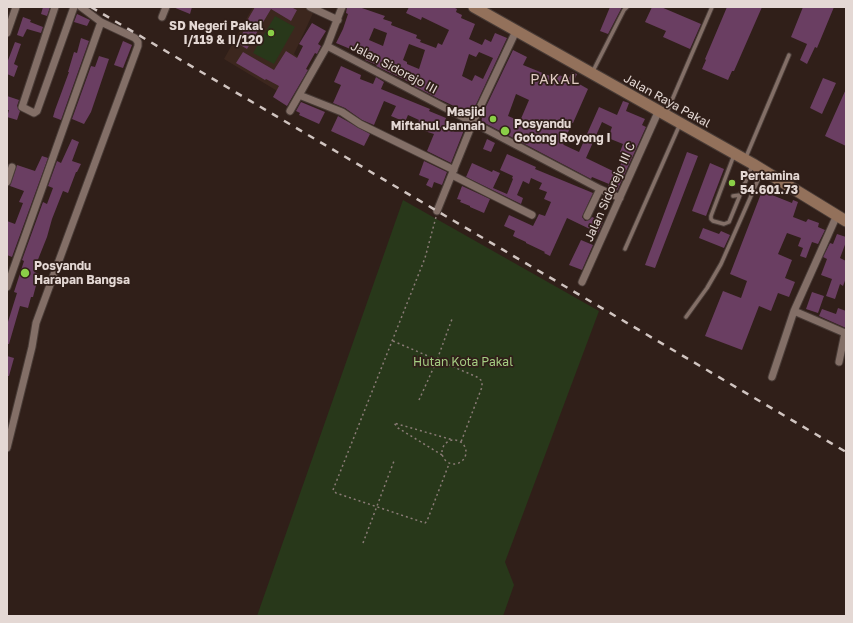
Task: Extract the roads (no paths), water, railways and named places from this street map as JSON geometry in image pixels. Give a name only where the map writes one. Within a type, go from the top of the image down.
[{"type":"main road","name":"Jalan Raya Pakal","points":[[474,7],[490,13],[516,31],[594,70],[664,111],[680,123],[843,218]]},
{"type":"street","points":[[7,33],[16,7]]},
{"type":"street","points":[[55,7],[22,107],[34,113],[37,111],[74,7]]},
{"type":"street","points":[[7,448],[32,347],[36,323],[138,46],[136,38],[101,22],[81,7]]},
{"type":"street","points":[[162,17],[166,7]]},
{"type":"street","points":[[310,7],[338,20]]},
{"type":"street","points":[[290,111],[328,46],[342,7]]},
{"type":"street","points":[[7,287],[10,267],[63,131],[101,22]]},
{"type":"street","points":[[437,211],[473,122],[516,31]]},
{"type":"street","name":"Jalan Sidorejo III","points":[[328,46],[600,189],[620,198]]},
{"type":"street","points":[[299,95],[342,112],[360,124],[532,215]]},
{"type":"street","name":"Jalan Sidorejo III C","points":[[582,282],[620,198],[664,111]]},
{"type":"street","points":[[7,182],[12,167]]},
{"type":"street","points":[[587,216],[600,189]]},
{"type":"street","points":[[772,377],[794,311],[843,218]]},
{"type":"street","points":[[794,311],[845,333],[839,362]]},
{"type":"lane","points":[[594,70],[627,7]]},
{"type":"lane","points":[[664,111],[675,93],[712,7]]},
{"type":"lane","points":[[686,317],[708,288],[721,264],[789,55]]},
{"type":"lane","points":[[625,249],[680,123]]},
{"type":"lane","points":[[734,154],[711,216],[711,219],[714,221],[724,224],[729,222],[754,165]]},
{"type":"lane","points":[[722,186],[723,192]]},
{"type":"lane","points":[[733,196],[740,195]]},
{"type":"railway","points":[[91,7],[846,452]]},
{"type":"place","name":"SD Negeri Pakal I/119 & II/120","points":[[271,33]]},
{"type":"place","name":"Masjid Miftahul Jannah","points":[[493,119]]},
{"type":"place","name":"Posyandu Gotong Royong I","points":[[505,131]]},
{"type":"place","name":"Pertamina 54.601.73","points":[[732,183]]},
{"type":"place","name":"Posyandu Harapan Bangsa","points":[[25,273]]},
{"type":"district","name":"PAKAL","points":[[555,80]]},
{"type":"park label","name":"Hutan Kota Pakal","points":[[463,362]]}]
